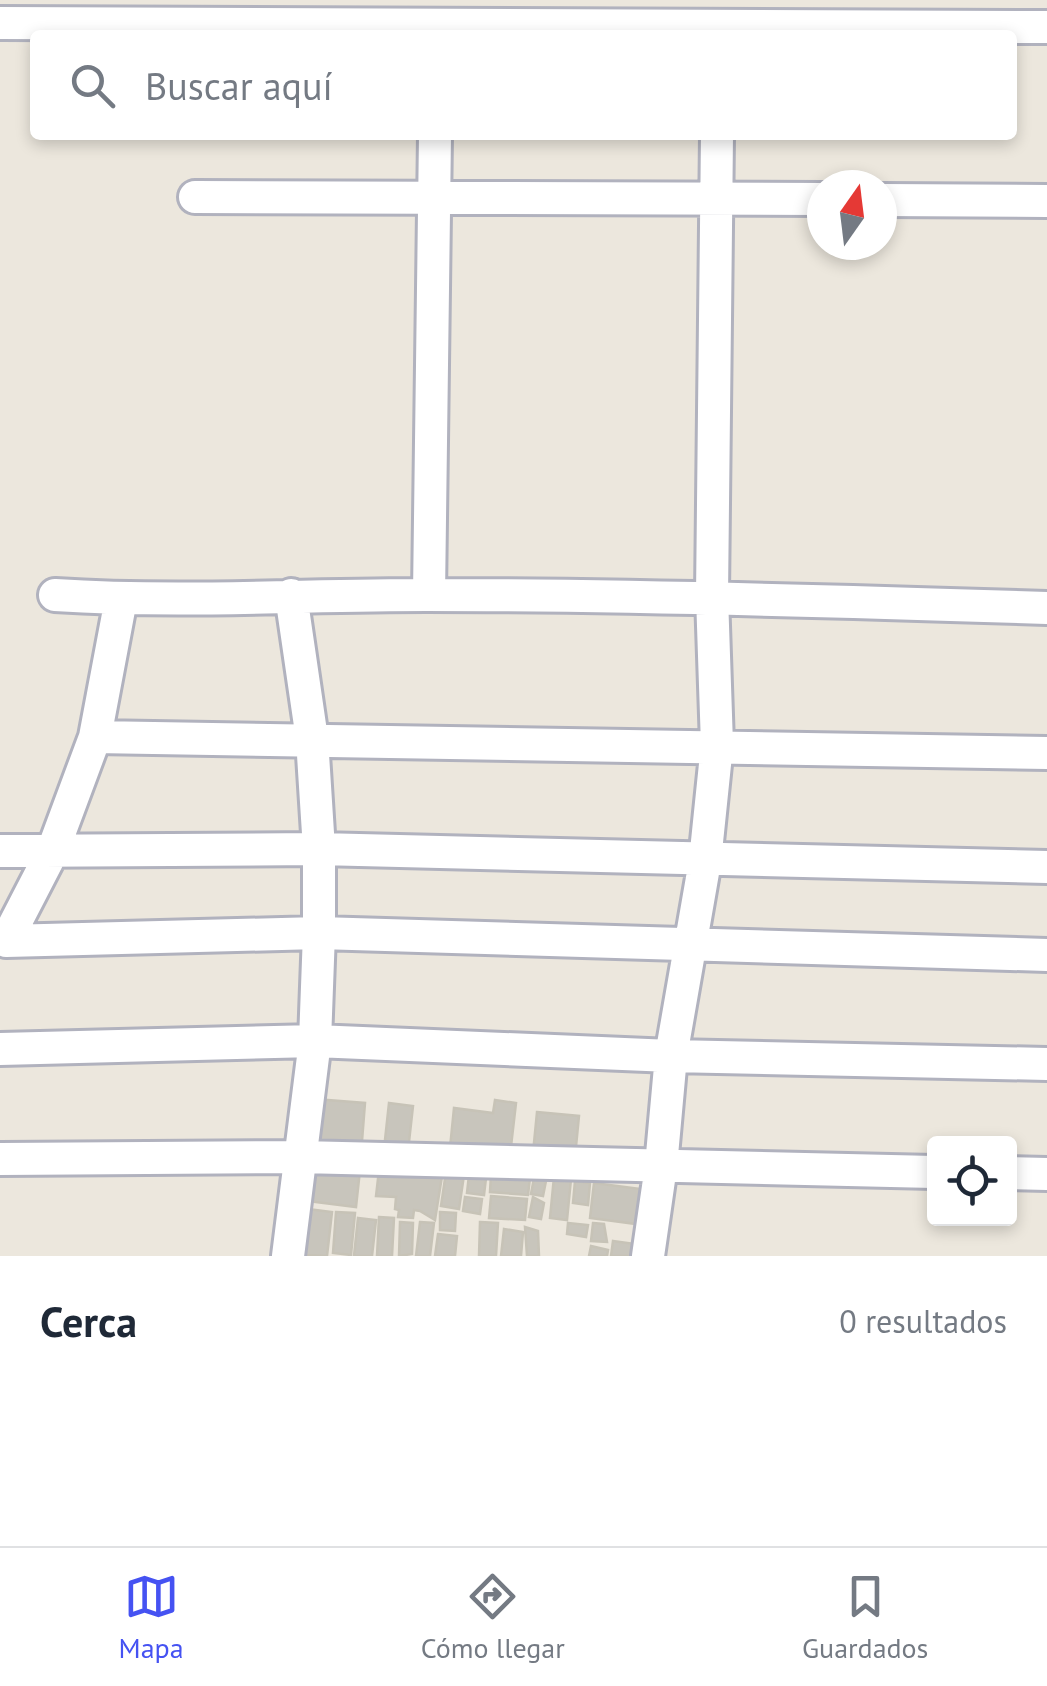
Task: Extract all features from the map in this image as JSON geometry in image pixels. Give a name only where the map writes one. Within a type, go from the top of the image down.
[{"type":"street","points":[[0,23],[720,20],[1047,27]]},
{"type":"street","points":[[429,595],[435,140]]},
{"type":"street","points":[[648,1256],[688,945],[705,861],[717,745],[712,596],[717,140]]},
{"type":"street","points":[[195,196],[807,200]]},
{"type":"street","points":[[897,200],[1047,200]]},
{"type":"street","points":[[55,595],[121,599],[291,595],[712,596],[1047,608]]},
{"type":"street","points":[[288,1256],[314,1042],[319,933],[312,739],[291,595]]},
{"type":"street","points":[[121,599],[95,737],[53,850],[6,941],[319,933],[1047,955]]},
{"type":"street","points":[[95,737],[1047,753]]},
{"type":"street","points":[[0,851],[318,849],[1047,867]]},
{"type":"street","points":[[0,1049],[314,1042],[672,1056],[1047,1064]]},
{"type":"street","points":[[0,1158],[300,1157],[927,1172]]},
{"type":"street","points":[[1017,1173],[1047,1174]]},
{"type":"building","points":[[315,1099],[365,1103],[361,1154],[310,1149]]},
{"type":"building","points":[[495,1100],[516,1103],[510,1155],[450,1148],[454,1108],[493,1113]]},
{"type":"building","points":[[389,1103],[413,1106],[408,1151],[384,1149]]},
{"type":"building","points":[[537,1112],[579,1116],[575,1157],[533,1153]]},
{"type":"building","points":[[312,1164],[360,1170],[356,1207],[307,1201]]},
{"type":"building","points":[[379,1170],[442,1176],[435,1220],[414,1210],[413,1218],[398,1217],[396,1197],[376,1196]]},
{"type":"building","points":[[446,1172],[464,1175],[459,1209],[441,1206]]},
{"type":"building","points":[[491,1174],[530,1178],[528,1195],[490,1192]]},
{"type":"building","points":[[469,1175],[486,1178],[484,1195],[467,1193]]},
{"type":"building","points":[[554,1177],[571,1179],[567,1220],[550,1218]]},
{"type":"building","points":[[534,1178],[546,1181],[543,1196],[531,1194]]},
{"type":"building","points":[[575,1181],[590,1183],[588,1205],[573,1203]]},
{"type":"building","points":[[594,1183],[641,1189],[636,1224],[590,1218]]},
{"type":"building","points":[[491,1196],[527,1199],[525,1220],[489,1218]]},
{"type":"building","points":[[465,1197],[482,1199],[480,1214],[463,1211]]},
{"type":"building","points":[[533,1197],[544,1203],[541,1219],[529,1217]]},
{"type":"building","points":[[308,1209],[332,1212],[327,1256],[303,1255]]},
{"type":"building","points":[[336,1212],[355,1213],[351,1255],[333,1253]]},
{"type":"building","points":[[440,1212],[456,1213],[455,1231],[440,1230]]},
{"type":"building","points":[[379,1217],[394,1218],[392,1256],[377,1256]]},
{"type":"building","points":[[358,1218],[376,1220],[372,1256],[354,1256]]},
{"type":"building","points":[[400,1222],[413,1223],[412,1254],[399,1256]]},
{"type":"building","points":[[420,1222],[434,1223],[430,1256],[416,1256]]},
{"type":"building","points":[[480,1222],[498,1223],[496,1256],[479,1256]]},
{"type":"building","points":[[568,1223],[588,1225],[586,1237],[567,1234]]},
{"type":"building","points":[[593,1223],[604,1224],[607,1242],[591,1241]]},
{"type":"building","points":[[525,1227],[538,1231],[539,1256],[527,1256]]},
{"type":"building","points":[[504,1229],[523,1232],[521,1256],[501,1256]]},
{"type":"building","points":[[438,1234],[457,1236],[455,1256],[435,1256]]},
{"type":"building","points":[[613,1241],[635,1244],[633,1256],[611,1256]]},
{"type":"building","points":[[591,1246],[608,1250],[607,1256],[589,1256]]}]
